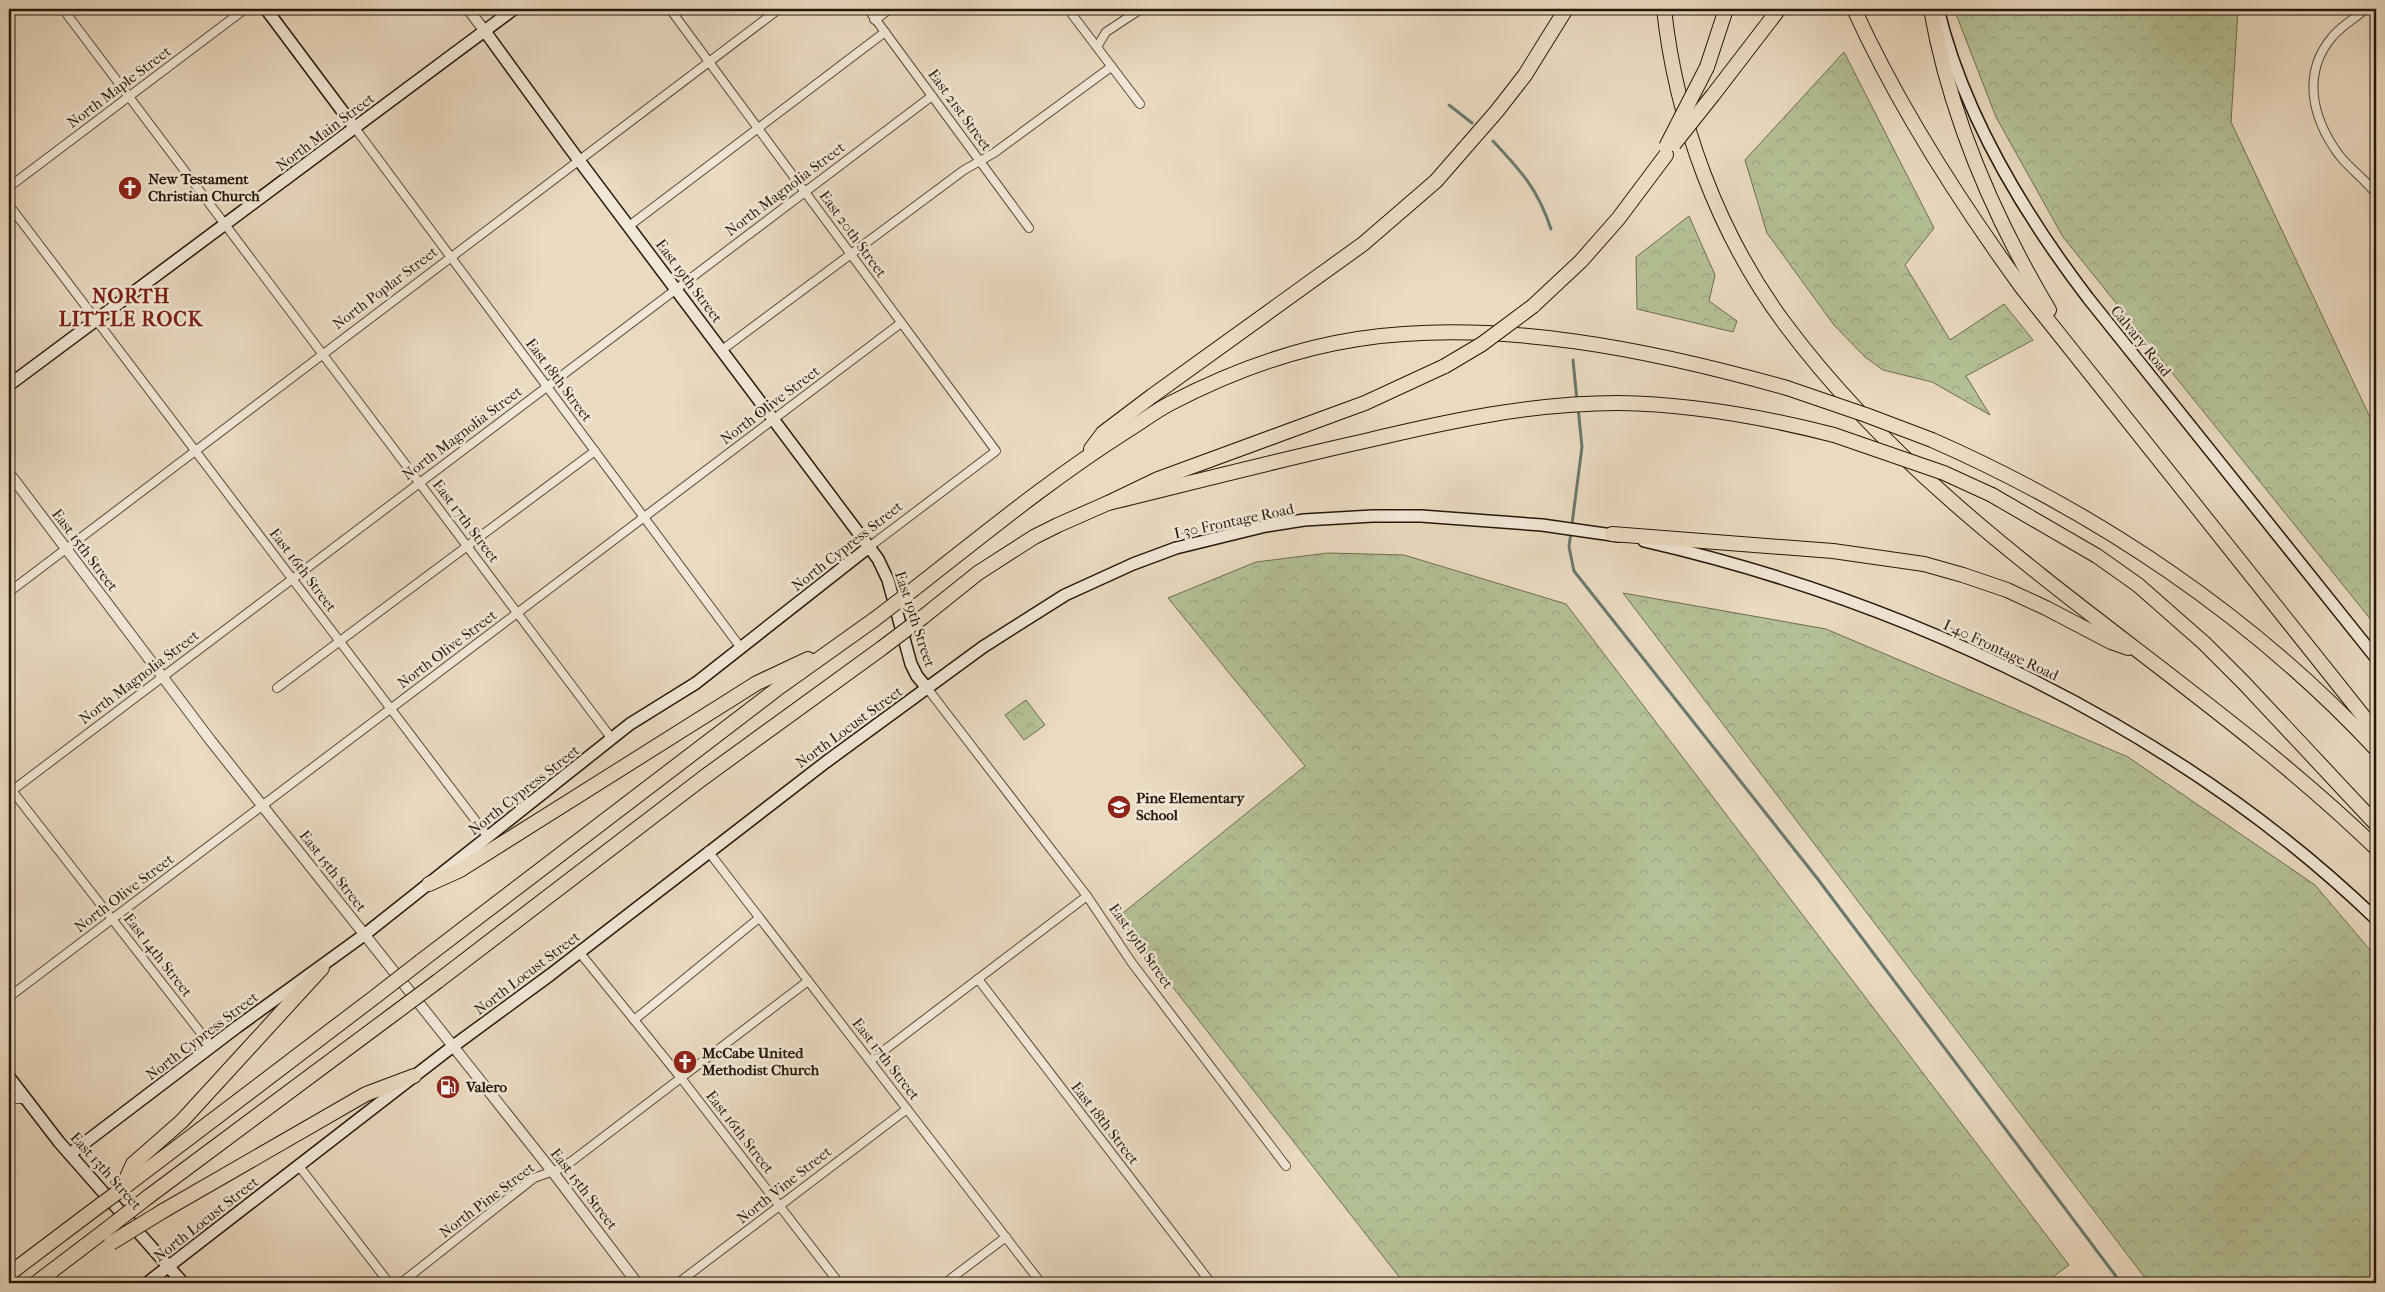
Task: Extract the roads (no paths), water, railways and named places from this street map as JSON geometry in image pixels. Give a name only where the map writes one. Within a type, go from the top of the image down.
[{"type":"highway","points":[[1082,460],[1103,433],[1363,244],[1436,181],[1486,124],[1525,75],[1566,9]]},
{"type":"highway","points":[[1664,9],[1670,53],[1692,142],[1725,222],[1761,287],[1785,324],[1849,400],[1953,501],[2052,585],[2143,653],[2317,794],[2376,848]]},
{"type":"highway","points":[[107,1237],[148,1197],[391,1016],[704,778],[882,648],[978,573],[1034,537],[1158,478],[1365,403],[1445,366],[1482,344],[1533,306],[1587,254],[1618,220],[1655,168],[1666,151],[1707,67],[1726,9]]},
{"type":"highway","points":[[1666,151],[1713,95],[1779,9]]},
{"type":"highway","points":[[1854,9],[1897,93],[1948,180],[2023,289],[2376,732]]},
{"type":"highway","points":[[1931,9],[1938,51],[1958,120],[1988,196],[2026,269],[2080,359]]},
{"type":"highway","points":[[9,1274],[122,1189],[131,1177],[376,996],[781,686],[875,619],[1082,460],[1168,405],[1230,376],[1299,352],[1357,339],[1391,335],[1448,333],[1497,335],[1591,345],[1703,366],[1787,388],[1866,414],[1932,440],[2066,506],[2166,570],[2217,606],[2296,672],[2376,749]]},
{"type":"highway","points":[[1108,503],[1454,420],[1533,408],[1618,403],[1729,413],[1784,422],[1834,435],[1944,473],[1992,494],[2097,556],[2138,585],[2217,656],[2376,824]]},
{"type":"highway","points":[[1612,534],[1832,551],[1924,564],[1962,574],[2007,590],[2111,642],[2143,653]]},
{"type":"highway","points":[[429,884],[460,870],[757,683],[842,643]]},
{"type":"highway","points":[[131,1177],[133,1164],[182,1121],[322,968]]},
{"type":"highway","points":[[36,1283],[72,1255],[163,1211],[366,1094],[414,1076]]},
{"type":"main road","points":[[266,9],[355,128]]},
{"type":"main road","name":"North Main Street","points":[[9,385],[95,319],[226,224],[514,9]]},
{"type":"main road","name":"Calvary Road","points":[[1938,9],[1953,55],[1981,124],[2012,184],[2047,242],[2088,298],[2376,658]]},
{"type":"main road","name":"East 19th Street","points":[[484,30],[579,160],[870,547],[888,580],[911,664],[917,676],[927,688]]},
{"type":"main road","name":"I-30 Frontage Road","points":[[927,688],[983,647],[1065,595],[1133,564],[1176,548],[1214,538],[1266,526],[1304,520],[1373,516],[1421,516],[1555,527]]},
{"type":"main road","name":"I-40 Frontage Road","points":[[1555,527],[1612,534],[1715,558],[1799,583],[1940,637],[2032,680],[2134,736],[2231,801],[2320,870],[2376,919]]},
{"type":"main road","name":"North Cypress Street","points":[[70,1154],[211,1046],[322,968],[630,724],[696,683],[870,547]]},
{"type":"main road","name":"North Locust Street","points":[[147,1283],[452,1047],[580,953],[708,851],[927,688]]},
{"type":"main road","name":"East 13th Street","points":[[9,1078],[70,1154],[183,1283]]},
{"type":"street","name":"East 17th Street","points":[[63,9],[612,739]]},
{"type":"street","name":"North Maple Street","points":[[9,187],[245,9]]},
{"type":"street","points":[[468,9],[484,30]]},
{"type":"street","name":"East 20th Street","points":[[670,9],[996,451]]},
{"type":"street","name":"North Poplar Street","points":[[9,592],[779,9]]},
{"type":"street","name":"East 21st Street","points":[[868,9],[1029,228]]},
{"type":"street","points":[[875,19],[888,9]]},
{"type":"street","points":[[1068,9],[1140,104]]},
{"type":"street","points":[[1097,47],[1106,32],[1140,9]]},
{"type":"street","points":[[2366,9],[2339,30],[2323,49],[2315,69],[2312,88],[2316,112],[2330,142],[2347,164],[2376,194]]},
{"type":"street","points":[[629,226],[885,32]]},
{"type":"street","points":[[722,350],[964,170],[994,153],[1111,67]]},
{"type":"street","name":"North Magnolia Street","points":[[10,790],[932,96]]},
{"type":"street","name":"East 18th Street","points":[[355,128],[741,648]]},
{"type":"street","name":"East 16th Street","points":[[9,205],[488,837]]},
{"type":"street","name":"North Olive Street","points":[[9,997],[901,322]]},
{"type":"street","points":[[276,688],[595,451]]},
{"type":"street","name":"North Cypress Street","points":[[870,547],[996,451]]},
{"type":"street","name":"East 15th Street","points":[[9,473],[162,677],[452,1047],[552,1171],[638,1283]]},
{"type":"street","name":"East 19th Street","points":[[927,688],[1088,896],[1132,963],[1286,1166]]},
{"type":"street","name":"East 14th Street","points":[[10,790],[211,1046]]},
{"type":"street","name":"East 17th Street","points":[[708,851],[1042,1283]]},
{"type":"street","points":[[870,1061],[1088,896]]},
{"type":"street","points":[[634,1020],[760,918]]},
{"type":"street","name":"East 16th Street","points":[[580,953],[681,1078],[839,1283]]},
{"type":"street","name":"East 18th Street","points":[[978,979],[1211,1283]]},
{"type":"street","name":"North Pine Street","points":[[401,1283],[534,1178],[572,1161],[808,981]]},
{"type":"street","points":[[9,1099],[25,1099]]},
{"type":"street","name":"North Vine Street","points":[[678,1283],[907,1109]]},
{"type":"street","points":[[300,1166],[389,1283]]},
{"type":"street","points":[[945,1283],[1006,1237]]},
{"type":"waterway","points":[[1449,105],[1472,123]]},
{"type":"waterway","points":[[1493,141],[1528,181],[1546,215],[1551,229]]},
{"type":"waterway","points":[[1573,360],[1577,401]]},
{"type":"waterway","points":[[1578,407],[1582,447],[1569,547],[1574,571],[1817,878],[2121,1283]]},
{"type":"place","name":"New Testament Christian Church","points":[[130,188]]},
{"type":"place","name":"Pine Elementary School","points":[[1119,807]]},
{"type":"place","name":"McCabe United Methodist Church","points":[[685,1062]]},
{"type":"place","name":"Valero","points":[[448,1087]]},
{"type":"district","name":"NORTH LITTLE ROCK","points":[[131,308]]}]
